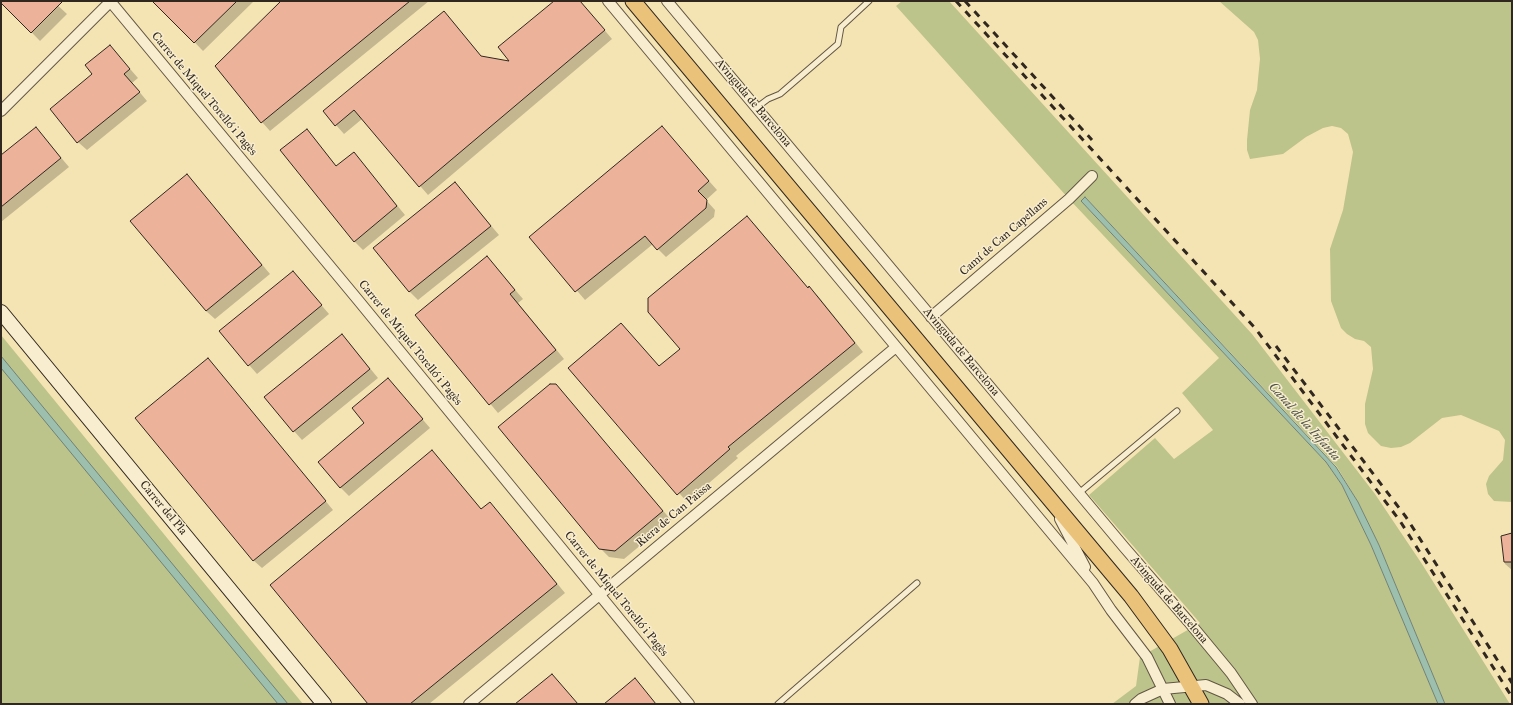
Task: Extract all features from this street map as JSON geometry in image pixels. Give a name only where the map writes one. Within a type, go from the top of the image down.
[{"type":"main road","points":[[633,1],[1052,502],[1160,634],[1192,686],[1201,704]]},
{"type":"main road","name":"Carrer del Pla","points":[[1,312],[324,704]]},
{"type":"street","points":[[1,111],[110,1]]},
{"type":"street","name":"Carrer de Miquel Torelló i Pagès","points":[[110,1],[358,300],[689,704]]},
{"type":"street","points":[[608,1],[1093,583],[1111,610],[1147,657],[1170,704]]},
{"type":"street","name":"Avinguda de Barcelona","points":[[667,1],[1231,673],[1252,704]]},
{"type":"street","name":"Camí de Can Capellans","points":[[931,316],[1069,199],[1092,176]]},
{"type":"street","name":"Riera de Can Païssa","points":[[469,704],[896,347]]},
{"type":"street","points":[[1052,502],[1093,583]]},
{"type":"street","points":[[1135,704],[1163,689],[1206,685],[1227,694],[1240,704]]},
{"type":"lane","points":[[756,108],[768,99],[780,94],[838,44],[842,27],[869,1]]},
{"type":"lane","points":[[1079,493],[1177,412]]},
{"type":"lane","points":[[778,704],[917,583]]},
{"type":"green space","points":[[902,1],[949,1],[1252,334],[1375,494],[1422,564],[1510,704],[1445,704],[1379,545],[1358,502],[1337,467],[1085,197],[1081,201],[1326,462],[1342,485],[1371,545],[1438,704],[1112,704],[1136,686],[1140,657],[1200,623],[1089,495],[1155,438],[1174,459],[1213,430],[1182,393],[1219,358],[1069,199],[896,6]]},
{"type":"green space","points":[[1219,1],[1512,1],[1512,502],[1494,501],[1488,494],[1486,484],[1489,476],[1503,460],[1505,440],[1499,431],[1461,415],[1442,418],[1410,443],[1401,447],[1391,448],[1381,446],[1368,433],[1365,424],[1365,404],[1373,369],[1371,347],[1364,341],[1355,339],[1347,334],[1341,328],[1331,301],[1330,249],[1343,210],[1353,152],[1348,134],[1341,128],[1332,126],[1323,128],[1306,137],[1283,154],[1250,159],[1247,150],[1247,140],[1250,110],[1257,90],[1260,59],[1258,40],[1254,32]]},
{"type":"green space","points":[[1,335],[303,704],[1,704]]},
{"type":"shaded area","points":[[1085,197],[1336,467],[1358,502],[1379,545],[1445,704],[1438,704],[1371,545],[1342,485],[1326,462],[1081,201]]},
{"type":"shaded area","points":[[1,356],[288,704],[278,704],[1,368]]},
{"type":"building","points":[[1,1],[63,1],[31,33],[1,3]]},
{"type":"building","points":[[152,1],[237,1],[194,43]]},
{"type":"building","points":[[281,1],[410,1],[261,123],[215,66]]},
{"type":"building","points":[[554,1],[580,1],[605,30],[419,187],[354,110],[335,126],[323,111],[444,11],[481,56],[509,61],[498,47]]},
{"type":"building","points":[[110,45],[130,69],[124,74],[140,92],[77,143],[50,109],[92,74],[85,65]]},
{"type":"building","points":[[662,126],[709,181],[698,191],[707,200],[706,208],[657,250],[645,236],[575,292],[529,237]]},
{"type":"building","points":[[36,127],[61,158],[1,207],[1,155]]},
{"type":"building","points":[[307,129],[336,166],[354,152],[397,206],[354,242],[280,150]]},
{"type":"building","points":[[187,174],[262,265],[206,311],[130,221]]},
{"type":"building","points":[[455,182],[491,226],[409,292],[373,248]]},
{"type":"building","points":[[747,216],[808,288],[809,286],[855,343],[728,447],[730,449],[677,495],[568,368],[621,323],[659,366],[680,349],[648,312],[648,298]]},
{"type":"building","points":[[487,256],[515,290],[510,294],[556,350],[489,405],[415,315]]},
{"type":"building","points":[[293,271],[322,305],[248,366],[219,331]]},
{"type":"building","points":[[342,334],[370,369],[293,432],[264,397]]},
{"type":"building","points":[[208,358],[326,501],[253,561],[135,418]]},
{"type":"building","points":[[388,378],[423,419],[340,488],[318,462],[364,423],[352,408]]},
{"type":"building","points":[[550,384],[556,384],[663,511],[615,551],[599,549],[498,427]]},
{"type":"building","points":[[432,450],[481,509],[490,502],[557,584],[410,704],[368,704],[270,585]]},
{"type":"building","points":[[1512,533],[1512,562],[1504,562],[1501,536]]},
{"type":"building","points":[[552,674],[578,704],[515,704]]},
{"type":"building","points":[[635,678],[656,704],[604,704]]},
{"type":"railway","points":[[956,1],[1255,328],[1400,521],[1512,697]]},
{"type":"railway","points":[[965,1],[1092,140]]},
{"type":"railway","points":[[1276,346],[1406,517],[1512,683]]},
{"type":"water label","name":"Canal de la Infanta","points":[[1304,422]]}]
